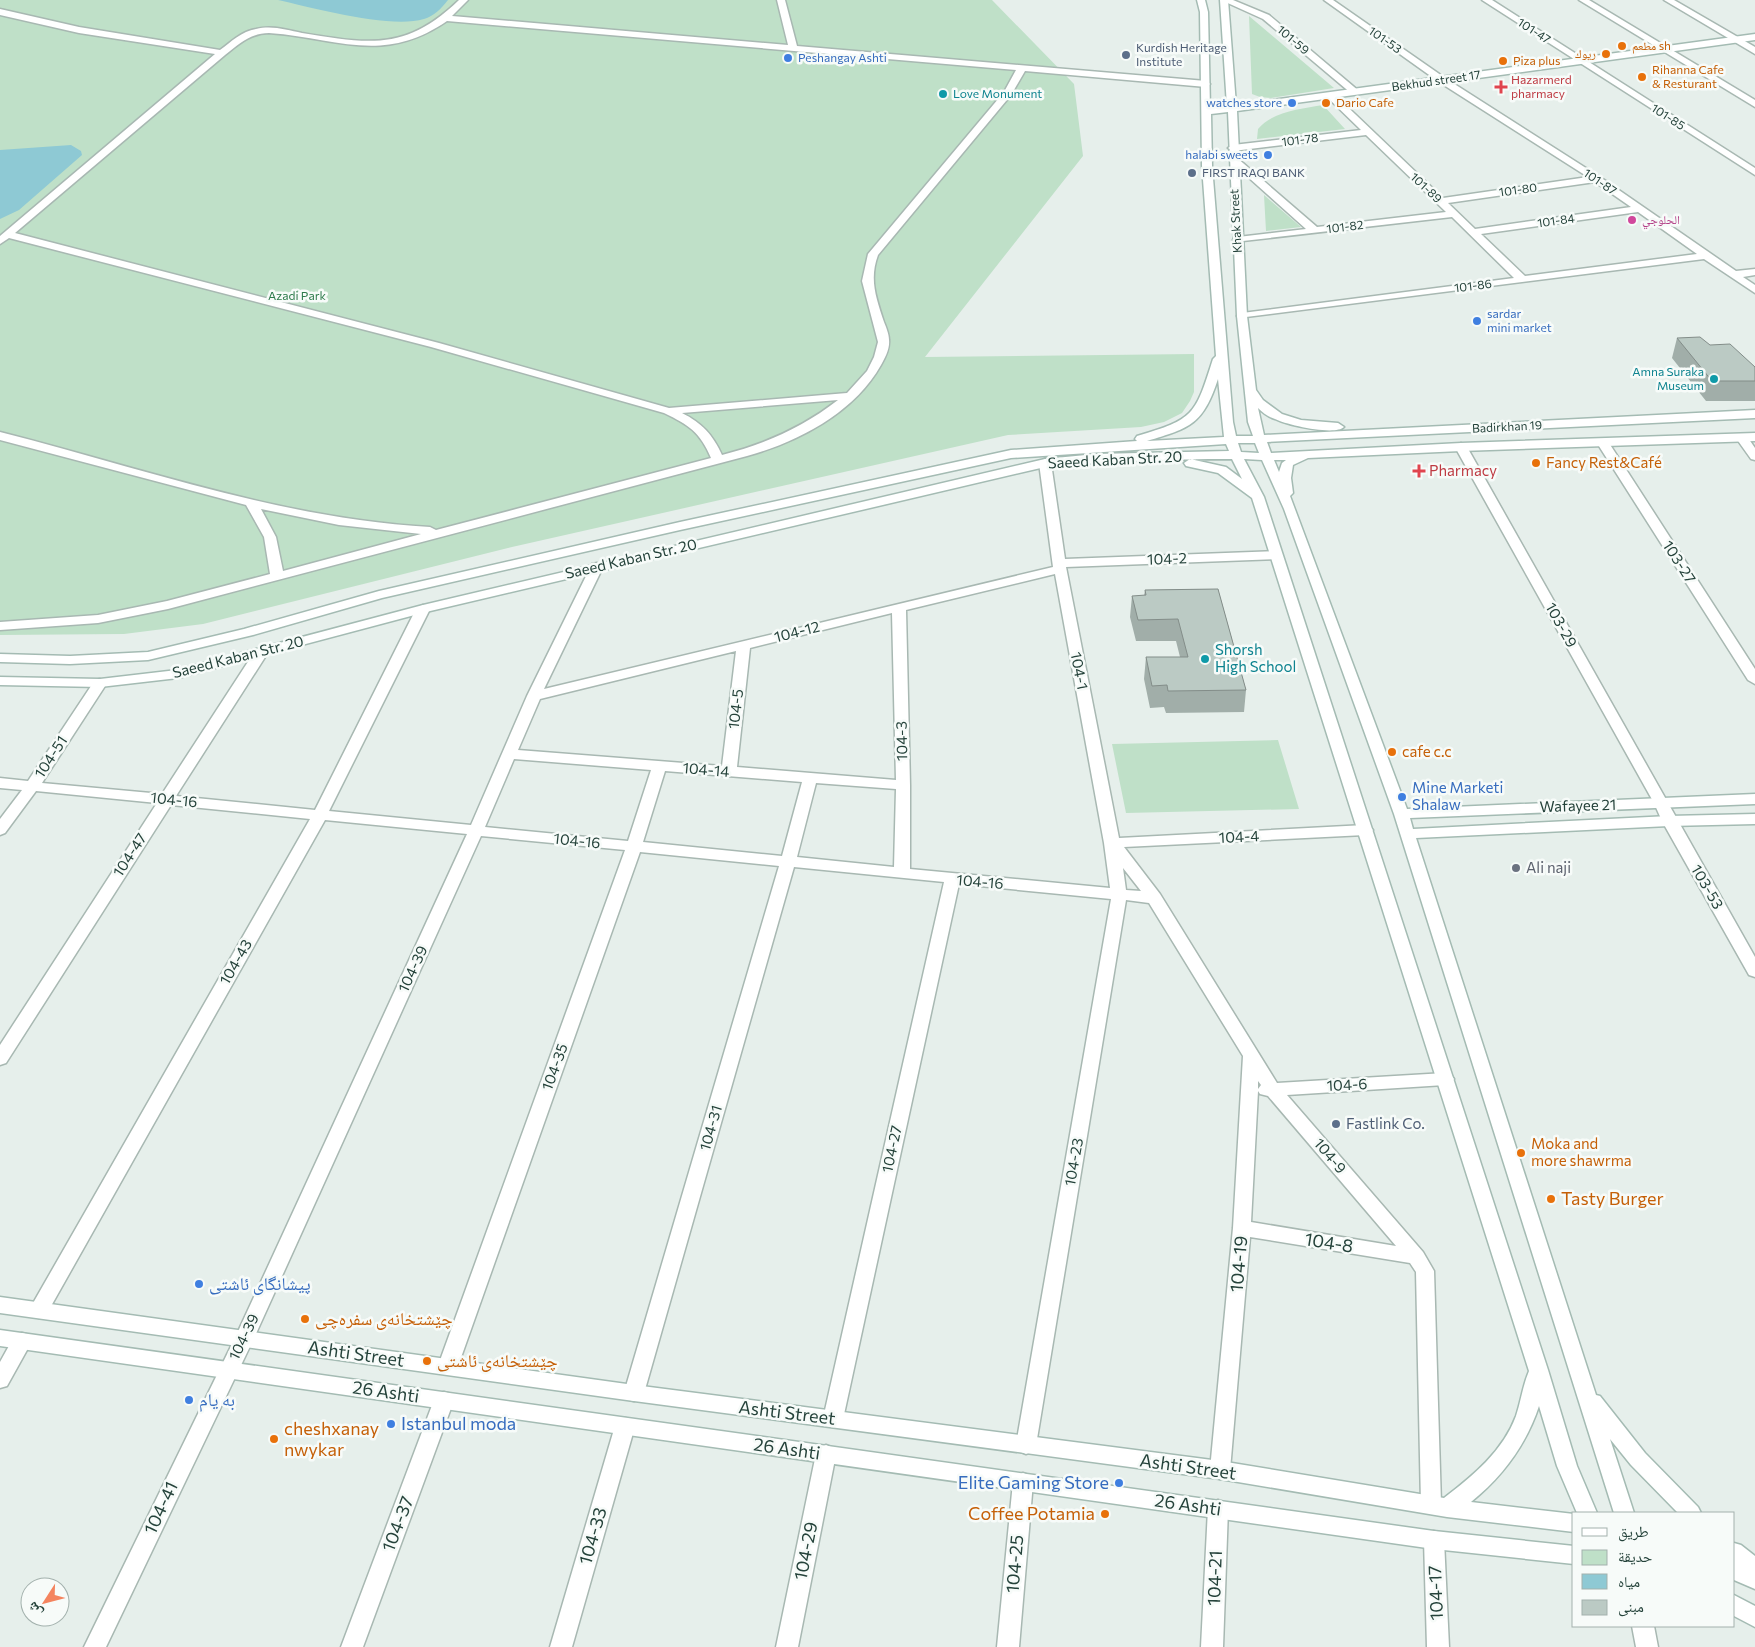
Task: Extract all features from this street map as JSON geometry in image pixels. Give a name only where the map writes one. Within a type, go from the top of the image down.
[{"type":"street","points":[[4,238],[222,53],[247,35],[270,30],[347,42],[368,44],[394,43],[424,33],[446,18],[464,0]]},
{"type":"street","points":[[782,0],[793,48]]},
{"type":"street","points":[[1201,0],[1204,12],[1207,166],[1227,422],[1233,448],[1258,497],[1538,1370],[1567,1466],[1587,1512]]},
{"type":"street","name":"101-59","points":[[1224,0],[1248,8],[1266,17],[1355,92]]},
{"type":"street","name":"Khak Street","points":[[1224,0],[1232,109],[1242,316],[1254,422],[1266,457],[1290,510]]},
{"type":"street","name":"101-53","points":[[1328,0],[1442,80]]},
{"type":"street","name":"101-47","points":[[1486,0],[1582,62]]},
{"type":"street","points":[[1583,0],[1755,104]]},
{"type":"street","points":[[1668,0],[1755,51]]},
{"type":"street","points":[[0,12],[79,30],[222,53]]},
{"type":"street","points":[[446,18],[1206,84]]},
{"type":"street","name":"Bekhud street 17","points":[[1206,112],[1755,38]]},
{"type":"street","name":"101-85","points":[[1582,62],[1755,172]]},
{"type":"street","points":[[0,626],[98,619],[168,605],[718,460],[767,446],[801,431],[849,396],[869,376],[877,362],[884,340],[867,284],[867,268],[873,254],[1008,93],[1022,68]]},
{"type":"street","name":"101-87","points":[[1442,80],[1597,179],[1755,290]]},
{"type":"street","name":"101-89","points":[[1330,95],[1523,280]]},
{"type":"street","name":"101-78","points":[[1233,148],[1367,132]]},
{"type":"street","points":[[1233,160],[1315,231]]},
{"type":"street","name":"101-80","points":[[1439,200],[1597,179]]},
{"type":"street","name":"101-84","points":[[1473,232],[1639,209]]},
{"type":"street","name":"101-82","points":[[1238,240],[1453,214]]},
{"type":"street","points":[[4,238],[426,342],[668,411],[691,422],[703,431],[710,440],[718,460]]},
{"type":"street","name":"101-86","points":[[1242,316],[1705,256]]},
{"type":"street","points":[[1733,275],[1755,272]]},
{"type":"street","points":[[1116,446],[1169,431],[1193,419],[1203,406],[1221,353]]},
{"type":"street","points":[[1250,388],[1266,411],[1292,422],[1311,426],[1410,432]]},
{"type":"street","points":[[668,411],[849,396]]},
{"type":"street","name":"Badirkhan 19","points":[[1260,440],[1755,414]]},
{"type":"street","points":[[0,436],[250,502],[358,525],[448,531]]},
{"type":"street","name":"Badirkhan 19","points":[[1266,457],[1461,447],[1755,437]]},
{"type":"street","points":[[1742,438],[1755,456]]},
{"type":"street","name":"Saeed Kaban Str. 20","points":[[0,681],[100,682],[178,674],[422,609],[1045,463],[1233,448],[1260,440]]},
{"type":"street","name":"103-27","points":[[1603,443],[1755,680]]},
{"type":"street","name":"Saeed Kaban Str. 20","points":[[0,658],[70,660],[148,656],[248,632],[379,595],[1012,454],[1116,446],[1233,448],[1266,457]]},
{"type":"street","name":"103-29","points":[[1461,447],[1661,803]]},
{"type":"street","points":[[1325,453],[1288,463],[1284,475],[1290,510],[1401,814],[1624,1512]]},
{"type":"street","points":[[1096,458],[1207,465],[1222,470],[1258,497]]},
{"type":"street","name":"104-1","points":[[1045,463],[1060,566],[1112,843],[1118,887]]},
{"type":"street","points":[[250,502],[265,524],[274,548],[277,576]]},
{"type":"street","name":"104-2","points":[[1060,566],[1276,554]]},
{"type":"street","name":"104-12","points":[[534,696],[899,608],[1060,566]]},
{"type":"street","name":"104-39","points":[[227,1370],[244,1338],[476,831],[534,696],[597,567]]},
{"type":"street","name":"104-3","points":[[899,608],[903,785],[902,874]]},
{"type":"street","name":"104-43","points":[[39,1310],[320,815],[422,609]]},
{"type":"street","name":"104-5","points":[[729,772],[743,646]]},
{"type":"street","name":"104-47","points":[[0,1059],[262,651]]},
{"type":"street","name":"104-51","points":[[0,830],[32,786],[100,682]]},
{"type":"street","name":"104-14","points":[[509,754],[903,785]]},
{"type":"street","name":"104-35","points":[[448,1366],[634,847],[660,766]]},
{"type":"street","name":"104-31","points":[[634,1393],[788,862],[810,778]]},
{"type":"street","name":"104-16","points":[[0,782],[952,879],[1118,887],[1154,898]]},
{"type":"street","name":"Wafayee 21","points":[[1401,814],[1755,799]]},
{"type":"street","name":"103-53","points":[[1661,803],[1669,821],[1755,970]]},
{"type":"street","name":"Wafayee 21","points":[[1407,834],[1669,821],[1755,820]]},
{"type":"street","name":"104-4","points":[[1112,843],[1365,830]]},
{"type":"street","name":"104-9","points":[[1112,843],[1154,898],[1272,1089],[1416,1257],[1424,1271],[1439,1506]]},
{"type":"street","name":"104-27","points":[[833,1419],[952,879]]},
{"type":"street","name":"104-23","points":[[1026,1445],[1118,887]]},
{"type":"street","name":"104-19","points":[[1220,1470],[1242,1228],[1251,1057]]},
{"type":"street","name":"104-6","points":[[1250,1091],[1445,1079]]},
{"type":"street","name":"104-8","points":[[1242,1228],[1416,1257]]},
{"type":"street","name":"Ashti Street","points":[[0,1305],[634,1393],[1220,1470],[1439,1506],[1572,1523]]},
{"type":"street","name":"26 Ashti","points":[[0,1338],[1434,1540],[1572,1555]]},
{"type":"street","points":[[0,1380],[22,1341]]},
{"type":"street","name":"104-41","points":[[95,1647],[227,1370]]},
{"type":"street","points":[[1439,1506],[1477,1486],[1502,1461],[1520,1432],[1532,1402],[1538,1370]]},
{"type":"street","points":[[1585,1390],[1638,1459],[1690,1512]]},
{"type":"street","name":"104-37","points":[[352,1647],[444,1400]]},
{"type":"street","name":"104-33","points":[[561,1647],[625,1426]]},
{"type":"street","name":"104-29","points":[[787,1647],[826,1454]]},
{"type":"street","name":"104-25","points":[[1008,1647],[1022,1482]]},
{"type":"street","name":"104-21","points":[[1212,1647],[1218,1509]]},
{"type":"street","name":"104-17","points":[[1434,1540],[1438,1647]]},
{"type":"street","points":[[1735,1553],[1755,1569]]},
{"type":"street","points":[[1735,1570],[1755,1579]]},
{"type":"street","points":[[1735,1607],[1755,1617]]},
{"type":"green space","name":"Azadi Park","points":[[0,0],[992,0],[1074,84],[1083,156],[925,357],[1194,354],[1194,392],[1182,413],[1164,422],[1141,427],[1008,435],[512,547],[203,624],[124,634],[0,635]]},
{"type":"green space","points":[[1249,16],[1334,88],[1271,98],[1252,94]]},
{"type":"green space","points":[[1323,105],[1345,129],[1257,139],[1258,129],[1271,118],[1288,112]]},
{"type":"green space","points":[[1264,195],[1301,227],[1266,231]]},
{"type":"green space","points":[[1278,740],[1299,809],[1126,813],[1112,744]]},
{"type":"water","points":[[278,0],[448,0],[440,9],[424,19],[392,21],[352,16]]},
{"type":"water","points":[[71,145],[81,151],[82,155],[19,210],[0,219],[0,150]]},
{"type":"building","points":[[1700,337],[1710,345],[1730,344],[1755,367],[1755,381],[1712,381],[1677,338]]},
{"type":"building","points":[[1218,589],[1246,690],[1168,691],[1167,685],[1152,686],[1146,657],[1188,657],[1178,619],[1138,620],[1132,596],[1146,595],[1145,590]]},
{"type":"place","name":"مطعم sh","points":[[1622,46]]},
{"type":"place","name":"ريوك","points":[[1606,54]]},
{"type":"place","name":"Kurdish Heritage Institute","points":[[1126,55]]},
{"type":"place","name":"Peshangay Ashti","points":[[788,58]]},
{"type":"place","name":"Piza plus","points":[[1503,61]]},
{"type":"place","name":"Rihanna Cafe & Resturant","points":[[1642,77]]},
{"type":"place","name":"Hazarmerd pharmacy","points":[[1501,87]]},
{"type":"place","name":"Love Monument","points":[[943,94]]},
{"type":"place","name":"watches store","points":[[1292,103]]},
{"type":"place","name":"Dario Cafe","points":[[1326,103]]},
{"type":"place","name":"halabi sweets","points":[[1268,155]]},
{"type":"place","name":"FIRST IRAQI BANK","points":[[1192,173]]},
{"type":"place","name":"الحلوجي","points":[[1632,220]]},
{"type":"place","name":"sardar mini market","points":[[1477,321]]},
{"type":"place","name":"Amna Suraka Museum","points":[[1714,379]]},
{"type":"place","name":"Fancy Rest&Café","points":[[1536,463]]},
{"type":"place","name":"Pharmacy","points":[[1419,471]]},
{"type":"place","name":"Shorsh High School","points":[[1205,659]]},
{"type":"place","name":"cafe c.c","points":[[1392,752]]},
{"type":"place","name":"Mine Marketi Shalaw","points":[[1402,797]]},
{"type":"place","name":"Ali naji","points":[[1516,868]]},
{"type":"place","name":"Fastlink Co.","points":[[1336,1124]]},
{"type":"place","name":"Moka and more shawrma","points":[[1521,1153]]},
{"type":"place","name":"Tasty Burger","points":[[1551,1199]]},
{"type":"place","name":"پیشانگای ئاشتی","points":[[199,1284]]},
{"type":"place","name":"چێشتخانەی سفرەچی","points":[[305,1319]]},
{"type":"place","name":"چێشتخانەی ئاشتی","points":[[427,1361]]},
{"type":"place","name":"به يام","points":[[189,1400]]},
{"type":"place","name":"Istanbul moda","points":[[391,1424]]},
{"type":"place","name":"cheshxanay nwykar","points":[[274,1439]]},
{"type":"place","name":"Elite Gaming Store","points":[[1119,1483]]},
{"type":"place","name":"Coffee Potamia","points":[[1105,1514]]}]
